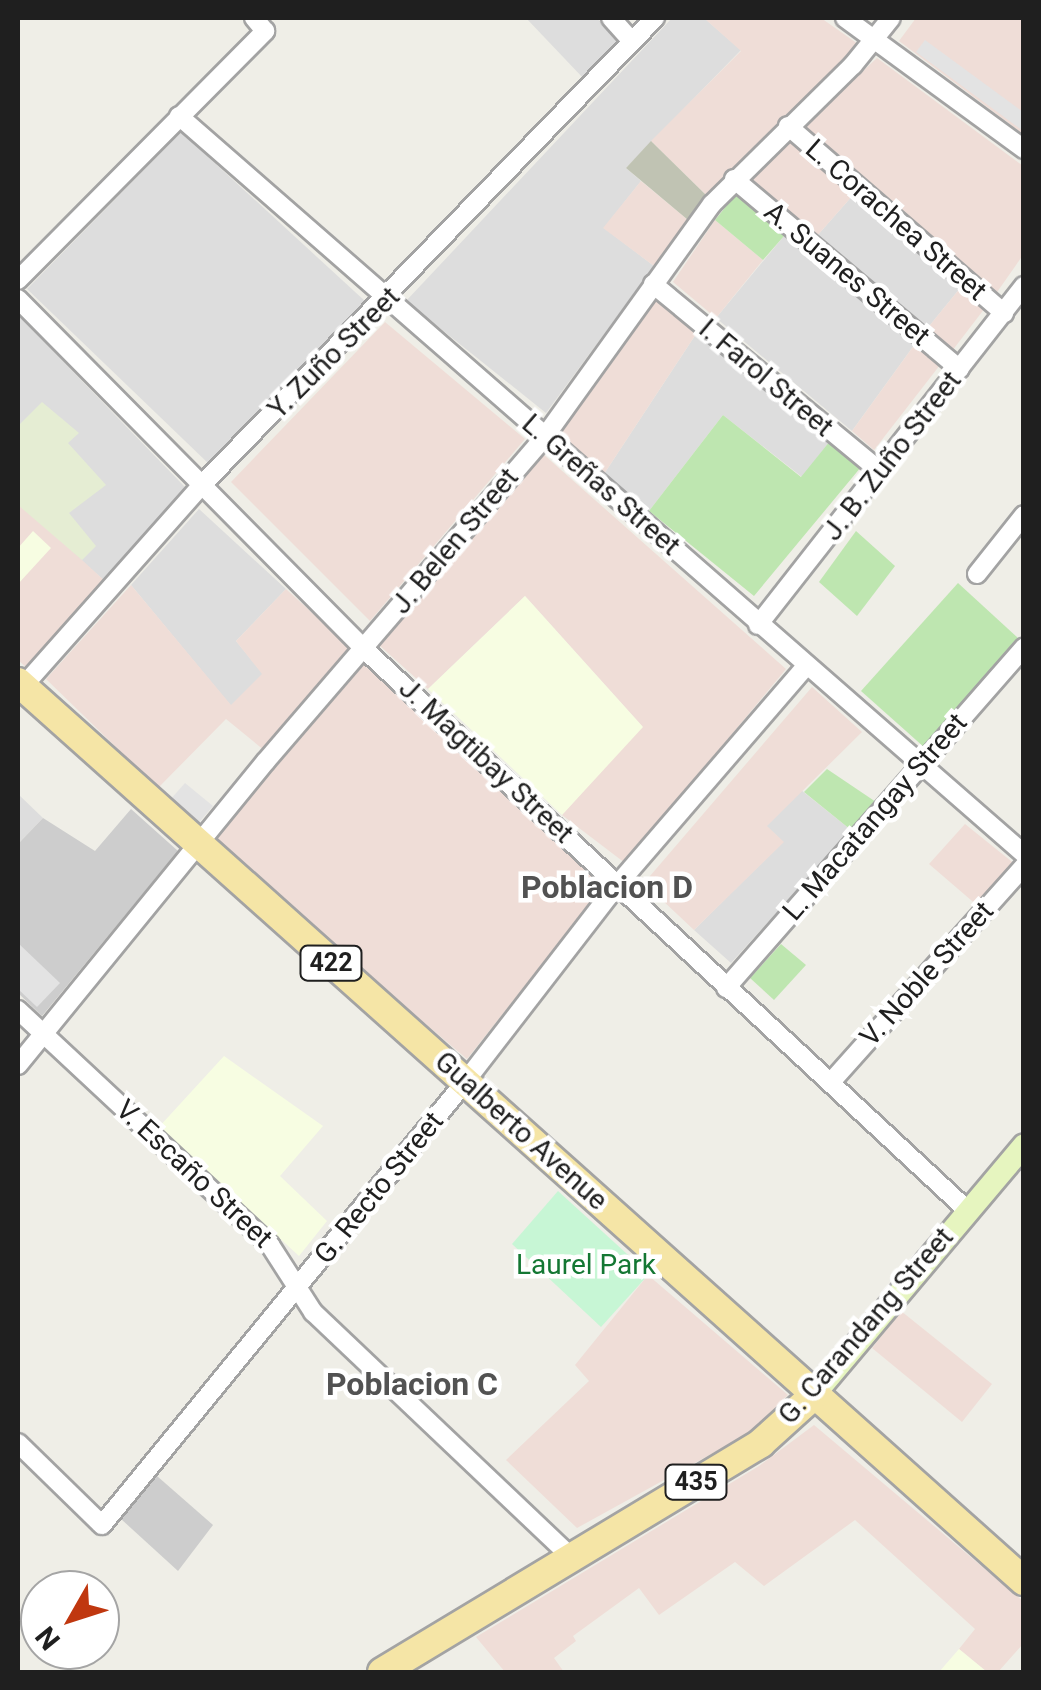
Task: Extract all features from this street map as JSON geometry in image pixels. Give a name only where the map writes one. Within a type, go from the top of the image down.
[{"type":"main road","name":"Gualberto Avenue","points":[[19,687],[1024,1581]]},
{"type":"main road","name":"G. Carandang Street","points":[[388,1671],[761,1442],[813,1396],[1024,1145]]},
{"type":"street","points":[[18,280],[265,31],[254,18]]},
{"type":"street","points":[[612,18],[632,41]]},
{"type":"street","name":"Y. Zuño Street","points":[[19,687],[199,488],[386,302],[655,18]]},
{"type":"street","points":[[845,18],[1024,149]]},
{"type":"street","name":"J. Belen Street","points":[[18,1066],[197,844],[546,435],[653,284],[734,179],[875,39],[891,18]]},
{"type":"street","name":"L. Greñas Street","points":[[178,116],[386,302],[546,435],[1024,854]]},
{"type":"street","name":"L. Corachea Street","points":[[788,126],[1004,313]]},
{"type":"street","name":"A. Suanes Street","points":[[734,179],[960,369]]},
{"type":"street","name":"I. Farol Street","points":[[653,284],[880,472]]},
{"type":"street","name":"J. B. Zuño Street","points":[[758,624],[1024,286]]},
{"type":"street","name":"J. Magtibay Street","points":[[18,299],[199,488],[364,649],[967,1210]]},
{"type":"street","points":[[977,574],[1024,515]]},
{"type":"street","name":"L. Macatangay Street","points":[[726,988],[1024,647]]},
{"type":"street","name":"G. Recto Street","points":[[18,1443],[102,1525],[466,1082],[618,884],[806,666]]},
{"type":"street","name":"V. Noble Street","points":[[831,1082],[1024,866]]},
{"type":"street","name":"V. Escaño Street","points":[[18,1010],[270,1245],[301,1284],[314,1312],[571,1557]]},
{"type":"shaded area","points":[[526,18],[597,18],[620,44],[584,79]]},
{"type":"shaded area","points":[[672,18],[704,18],[741,50],[626,168],[641,181],[604,228],[654,266],[546,413],[406,301]]},
{"type":"shaded area","points":[[704,18],[821,18],[858,44],[706,195],[651,141],[741,51]]},
{"type":"shaded area","points":[[916,18],[1023,18],[1023,134],[899,41]]},
{"type":"shaded area","points":[[925,40],[1023,112],[1023,131],[916,52]]},
{"type":"shaded area","points":[[877,58],[1023,166],[1023,255],[995,295],[802,127]]},
{"type":"shaded area","points":[[181,132],[366,302],[210,465],[27,289]]},
{"type":"shaded area","points":[[790,139],[854,194],[816,237],[747,180]]},
{"type":"shaded area","points":[[651,141],[706,195],[688,220],[626,168]]},
{"type":"shaded area","points":[[641,181],[688,220],[654,266],[603,228]]},
{"type":"shaded area","points":[[854,194],[961,287],[926,330],[816,237]]},
{"type":"shaded area","points":[[715,220],[763,260],[716,318],[673,282]]},
{"type":"shaded area","points":[[784,236],[915,344],[852,431],[716,318]]},
{"type":"shaded area","points":[[961,287],[985,308],[952,351],[926,330]]},
{"type":"shaded area","points":[[657,298],[698,331],[604,474],[559,434]]},
{"type":"shaded area","points":[[18,315],[185,487],[107,583],[18,505]]},
{"type":"shaded area","points":[[385,322],[525,439],[370,621],[231,482]]},
{"type":"shaded area","points":[[698,331],[830,441],[802,477],[723,415],[649,511],[604,474]]},
{"type":"shaded area","points":[[915,344],[940,365],[874,450],[852,431]]},
{"type":"shaded area","points":[[42,402],[79,433],[68,443],[106,485],[69,513],[96,546],[82,560],[18,505],[18,426]]},
{"type":"shaded area","points":[[543,454],[786,669],[625,863],[562,815],[642,726],[525,596],[428,689],[379,645]]},
{"type":"shaded area","points":[[20,503],[107,583],[27,668],[18,660]]},
{"type":"shaded area","points":[[199,509],[286,589],[236,641],[263,674],[231,706],[131,585]]},
{"type":"shaded area","points":[[33,531],[51,548],[18,584],[18,548]]},
{"type":"shaded area","points":[[131,585],[231,705],[262,674],[236,641],[286,589],[353,650],[265,751],[226,719],[158,788],[46,679]]},
{"type":"shaded area","points":[[525,596],[643,727],[562,815],[428,689]]},
{"type":"shaded area","points":[[363,664],[604,886],[467,1059],[211,842]]},
{"type":"shaded area","points":[[812,687],[862,732],[767,826],[784,842],[694,930],[644,883]]},
{"type":"shaded area","points":[[185,783],[213,806],[197,825],[169,801]]},
{"type":"shaded area","points":[[801,790],[851,830],[731,963],[694,930],[783,842],[766,826]]},
{"type":"shaded area","points":[[18,794],[43,818],[18,844]]},
{"type":"shaded area","points":[[131,809],[178,851],[42,1016],[18,993],[18,844],[43,818],[95,851]]},
{"type":"shaded area","points":[[965,824],[1016,865],[979,907],[929,864]]},
{"type":"shaded area","points":[[18,943],[60,983],[37,1007],[18,989]]},
{"type":"shaded area","points":[[224,1056],[323,1126],[280,1176],[327,1221],[299,1256],[159,1127]]},
{"type":"shaded area","points":[[648,1275],[788,1395],[753,1431],[577,1528],[506,1460],[589,1381],[575,1365]]},
{"type":"shaded area","points":[[901,1311],[992,1384],[962,1422],[872,1348]]},
{"type":"shaded area","points":[[814,1425],[1023,1601],[1023,1644],[998,1672],[987,1672],[959,1649],[975,1629],[855,1520],[764,1586],[735,1562],[659,1615],[639,1588],[573,1636],[576,1641],[554,1658],[564,1672],[505,1672],[476,1637],[759,1466]]},
{"type":"shaded area","points":[[157,1476],[213,1525],[178,1571],[121,1519]]},
{"type":"shaded area","points":[[959,1649],[987,1672],[939,1672]]},
{"type":"green space","points":[[736,194],[784,236],[763,260],[715,220]]},
{"type":"green space","points":[[723,415],[801,477],[830,441],[861,467],[754,596],[649,511]]},
{"type":"green space","points":[[856,531],[895,566],[857,616],[819,582]]},
{"type":"green space","points":[[958,583],[1019,639],[925,748],[861,691]]},
{"type":"green space","points":[[827,769],[876,802],[851,830],[804,792]]},
{"type":"green space","points":[[781,944],[806,965],[774,1000],[750,978]]},
{"type":"green space","name":"Laurel Park","points":[[558,1191],[649,1274],[601,1327],[512,1244]]},
{"type":"district","name":"Poblacion D","points":[[607,887]]},
{"type":"district","name":"Poblacion C","points":[[412,1384]]}]
